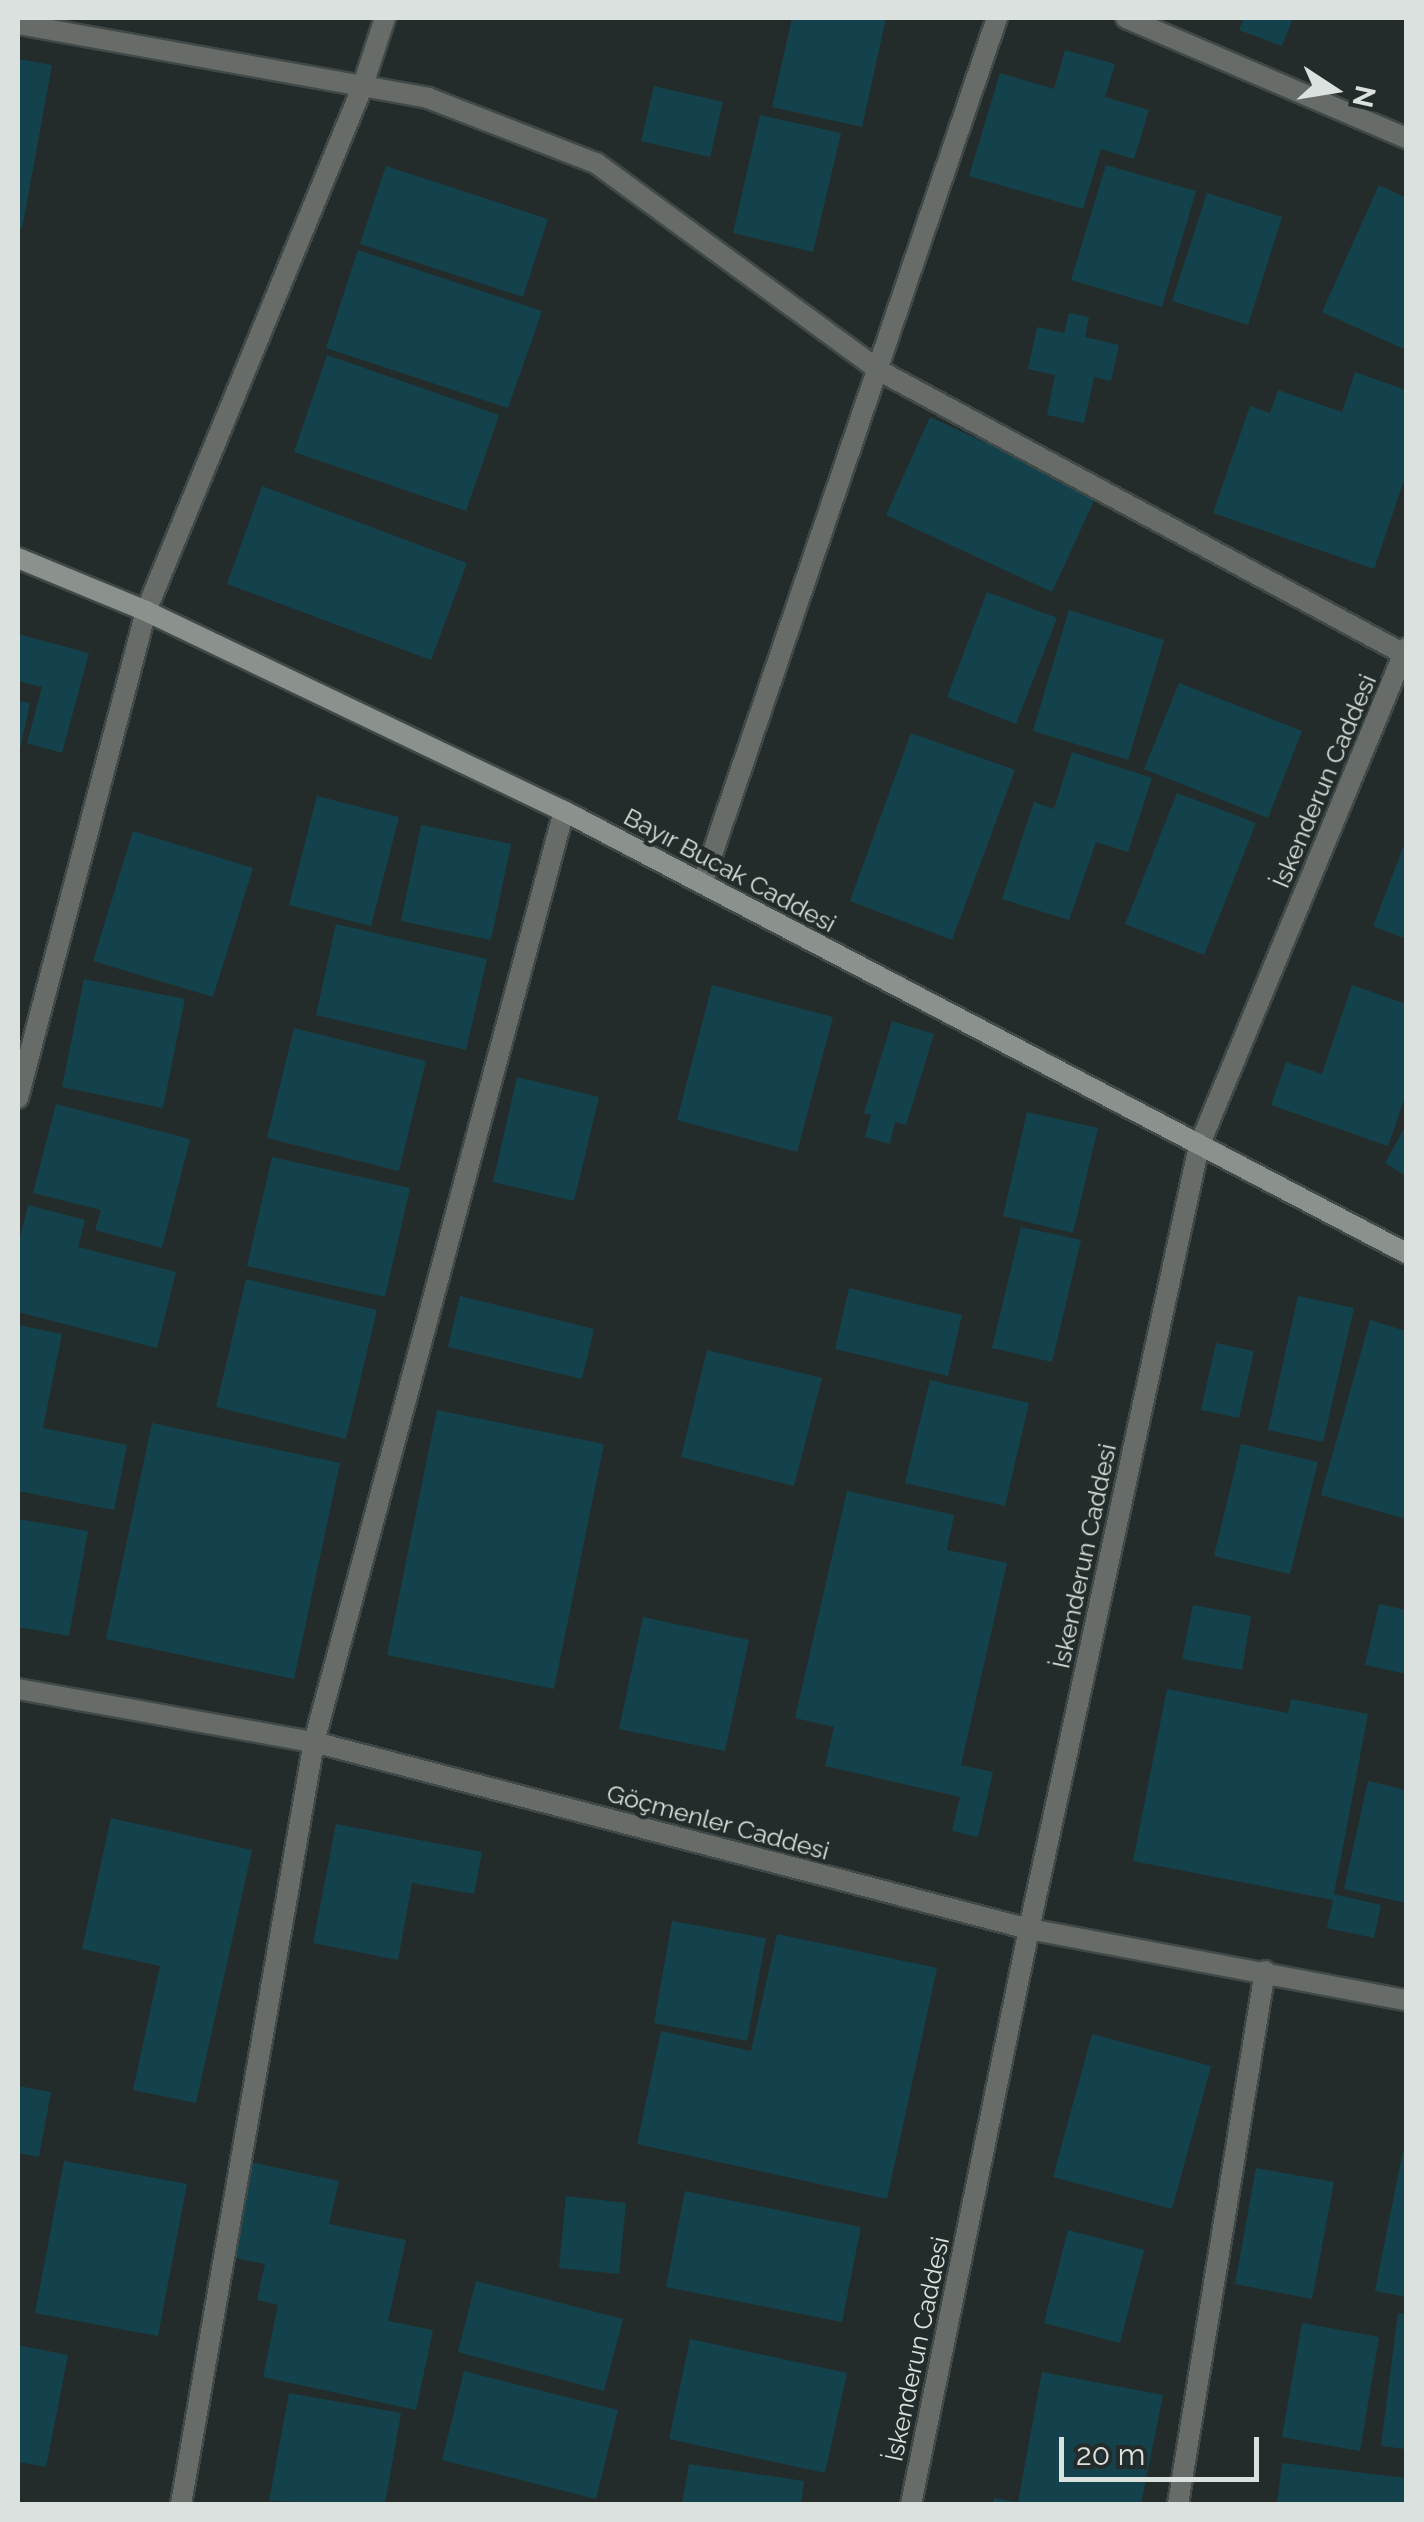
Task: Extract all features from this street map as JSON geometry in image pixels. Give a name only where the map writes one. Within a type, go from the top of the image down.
[{"type":"street","points":[[18,1098],[146,611],[362,88],[385,18]]},
{"type":"street","points":[[702,884],[880,371],[997,18]]},
{"type":"street","points":[[1126,18],[1406,138]]},
{"type":"street","points":[[18,24],[428,98],[596,163],[880,371],[1405,651]]},
{"type":"street","name":"Bayır Bucak Caddesi","points":[[18,558],[146,611],[564,811],[1406,1253]]},
{"type":"street","name":"İskenderun Caddesi","points":[[911,2504],[1028,1928],[1200,1146],[1405,651]]},
{"type":"street","points":[[181,2504],[314,1742],[564,811]]},
{"type":"street","name":"Göçmenler Caddesi","points":[[18,1690],[314,1742],[1028,1928],[1265,1970],[1406,2000]]},
{"type":"street","points":[[1178,2504],[1265,1970]]},
{"type":"building","points":[[792,18],[886,18],[862,127],[772,107]]},
{"type":"building","points":[[1244,18],[1293,18],[1282,46],[1239,30]]},
{"type":"building","points":[[1065,50],[1115,64],[1105,97],[1149,110],[1134,159],[1101,149],[1083,209],[969,176],[1000,73],[1054,89]]},
{"type":"building","points":[[18,59],[52,65],[22,229],[18,228]]},
{"type":"building","points":[[654,86],[723,102],[710,157],[641,141]]},
{"type":"building","points":[[760,115],[841,133],[813,252],[733,233]]},
{"type":"building","points":[[1106,165],[1196,191],[1162,307],[1071,280]]},
{"type":"building","points":[[386,166],[548,219],[523,297],[360,244]]},
{"type":"building","points":[[1379,185],[1406,198],[1406,350],[1322,312]]},
{"type":"building","points":[[1207,193],[1282,217],[1248,325],[1172,301]]},
{"type":"building","points":[[358,250],[542,311],[508,408],[326,348]]},
{"type":"building","points":[[1069,313],[1089,317],[1085,337],[1119,345],[1111,381],[1094,377],[1084,423],[1047,415],[1055,375],[1028,369],[1037,327],[1064,333]]},
{"type":"building","points":[[327,355],[499,415],[466,511],[294,452]]},
{"type":"building","points":[[1355,372],[1406,390],[1406,474],[1374,569],[1213,513],[1250,406],[1270,413],[1278,390],[1342,412]]},
{"type":"building","points":[[930,417],[1097,494],[1052,592],[886,515]]},
{"type":"building","points":[[262,486],[467,563],[431,660],[227,584]]},
{"type":"building","points":[[987,592],[1057,618],[1016,724],[947,697]]},
{"type":"building","points":[[1069,610],[1164,640],[1128,760],[1033,731]]},
{"type":"building","points":[[18,634],[89,653],[62,753],[27,743],[42,687],[18,681]]},
{"type":"building","points":[[1179,683],[1302,731],[1268,818],[1144,769]]},
{"type":"building","points":[[18,701],[30,703],[19,754],[18,753]]},
{"type":"building","points":[[911,733],[1015,770],[952,940],[850,901]]},
{"type":"building","points":[[1072,752],[1152,778],[1128,852],[1096,842],[1069,920],[1002,899],[1034,802],[1054,809]]},
{"type":"building","points":[[1177,793],[1256,823],[1204,955],[1125,924]]},
{"type":"building","points":[[317,796],[399,817],[371,926],[289,905]]},
{"type":"building","points":[[421,825],[511,844],[491,940],[401,921]]},
{"type":"building","points":[[133,831],[253,868],[213,997],[93,961]]},
{"type":"building","points":[[1406,840],[1406,939],[1373,926]]},
{"type":"building","points":[[336,924],[487,959],[466,1050],[316,1015]]},
{"type":"building","points":[[84,979],[185,999],[163,1108],[62,1087]]},
{"type":"building","points":[[712,985],[833,1017],[797,1152],[677,1120]]},
{"type":"building","points":[[1352,985],[1406,1004],[1406,1094],[1388,1146],[1271,1105],[1286,1062],[1322,1074]]},
{"type":"building","points":[[892,1021],[934,1034],[906,1125],[895,1122],[890,1144],[865,1137],[871,1115],[864,1113]]},
{"type":"building","points":[[294,1028],[426,1061],[399,1171],[267,1138]]},
{"type":"building","points":[[517,1077],[599,1097],[574,1201],[493,1182]]},
{"type":"building","points":[[56,1104],[190,1139],[162,1248],[95,1230],[101,1210],[33,1193]]},
{"type":"building","points":[[1027,1112],[1098,1128],[1073,1233],[1003,1216]]},
{"type":"building","points":[[1406,1125],[1406,1176],[1385,1163]]},
{"type":"building","points":[[272,1157],[410,1188],[385,1297],[247,1266]]},
{"type":"building","points":[[28,1205],[85,1220],[78,1247],[176,1272],[157,1348],[18,1312],[18,1245]]},
{"type":"building","points":[[1021,1227],[1081,1240],[1052,1362],[992,1348]]},
{"type":"building","points":[[246,1279],[377,1310],[346,1439],[216,1407]]},
{"type":"building","points":[[849,1288],[962,1315],[948,1376],[835,1349]]},
{"type":"building","points":[[460,1296],[594,1329],[582,1379],[448,1347]]},
{"type":"building","points":[[1298,1296],[1354,1308],[1323,1442],[1268,1430]]},
{"type":"building","points":[[1370,1320],[1406,1331],[1406,1519],[1321,1495]]},
{"type":"building","points":[[18,1325],[62,1334],[43,1428],[127,1445],[114,1510],[18,1491]]},
{"type":"building","points":[[1216,1343],[1254,1351],[1239,1418],[1201,1410]]},
{"type":"building","points":[[707,1350],[822,1378],[794,1486],[681,1457]]},
{"type":"building","points":[[930,1380],[1029,1403],[1005,1506],[905,1483]]},
{"type":"building","points":[[437,1410],[604,1444],[554,1689],[387,1655]]},
{"type":"building","points":[[152,1423],[340,1463],[294,1679],[106,1639]]},
{"type":"building","points":[[1241,1444],[1318,1462],[1290,1574],[1214,1556]]},
{"type":"building","points":[[847,1491],[954,1515],[947,1550],[1007,1563],[961,1765],[993,1772],[978,1837],[952,1831],[960,1797],[825,1766],[834,1727],[795,1718]]},
{"type":"building","points":[[18,1519],[88,1531],[69,1636],[18,1627]]},
{"type":"building","points":[[1379,1604],[1406,1610],[1406,1674],[1365,1665]]},
{"type":"building","points":[[1193,1605],[1251,1616],[1242,1670],[1182,1659]]},
{"type":"building","points":[[643,1617],[749,1640],[725,1751],[619,1729]]},
{"type":"building","points":[[1167,1689],[1288,1713],[1291,1699],[1368,1714],[1334,1894],[1381,1905],[1374,1938],[1327,1928],[1333,1900],[1133,1861]]},
{"type":"building","points":[[1368,1781],[1406,1790],[1406,1903],[1344,1889]]},
{"type":"building","points":[[111,1818],[252,1850],[196,2103],[133,2090],[160,1966],[82,1949]]},
{"type":"building","points":[[336,1824],[482,1852],[474,1894],[412,1883],[398,1960],[313,1943]]},
{"type":"building","points":[[672,1921],[766,1938],[747,2041],[654,2023]]},
{"type":"building","points":[[777,1934],[937,1968],[887,2199],[637,2144],[661,2031],[751,2051]]},
{"type":"building","points":[[1092,2034],[1211,2066],[1172,2209],[1053,2177]]},
{"type":"building","points":[[18,2086],[51,2092],[39,2157],[18,2153]]},
{"type":"building","points":[[1403,2151],[1406,2152],[1406,2297],[1375,2291]]},
{"type":"building","points":[[64,2161],[187,2184],[158,2336],[35,2313]]},
{"type":"building","points":[[250,2162],[339,2181],[329,2224],[406,2240],[388,2321],[433,2330],[416,2410],[263,2377],[278,2305],[257,2300],[265,2264],[230,2257]]},
{"type":"building","points":[[1256,2168],[1334,2182],[1312,2299],[1235,2284]]},
{"type":"building","points":[[685,2191],[861,2227],[842,2322],[666,2287]]},
{"type":"building","points":[[566,2196],[626,2203],[619,2274],[559,2268]]},
{"type":"building","points":[[1068,2230],[1144,2250],[1120,2343],[1044,2323]]},
{"type":"building","points":[[476,2281],[623,2319],[604,2391],[458,2352]]},
{"type":"building","points":[[1398,2313],[1406,2314],[1406,2449],[1381,2446]]},
{"type":"building","points":[[1302,2323],[1379,2337],[1360,2451],[1282,2437]]},
{"type":"building","points":[[690,2339],[847,2373],[825,2473],[669,2439]]},
{"type":"building","points":[[18,2345],[68,2355],[46,2467],[18,2462]]},
{"type":"building","points":[[464,2371],[618,2410],[596,2499],[442,2460]]},
{"type":"building","points":[[1042,2372],[1163,2395],[1141,2504],[993,2504],[994,2498],[1018,2502]]},
{"type":"building","points":[[289,2393],[401,2413],[385,2504],[269,2501]]},
{"type":"building","points":[[1282,2463],[1406,2478],[1406,2504],[1277,2504]]},
{"type":"building","points":[[689,2464],[804,2481],[801,2504],[682,2504]]}]
